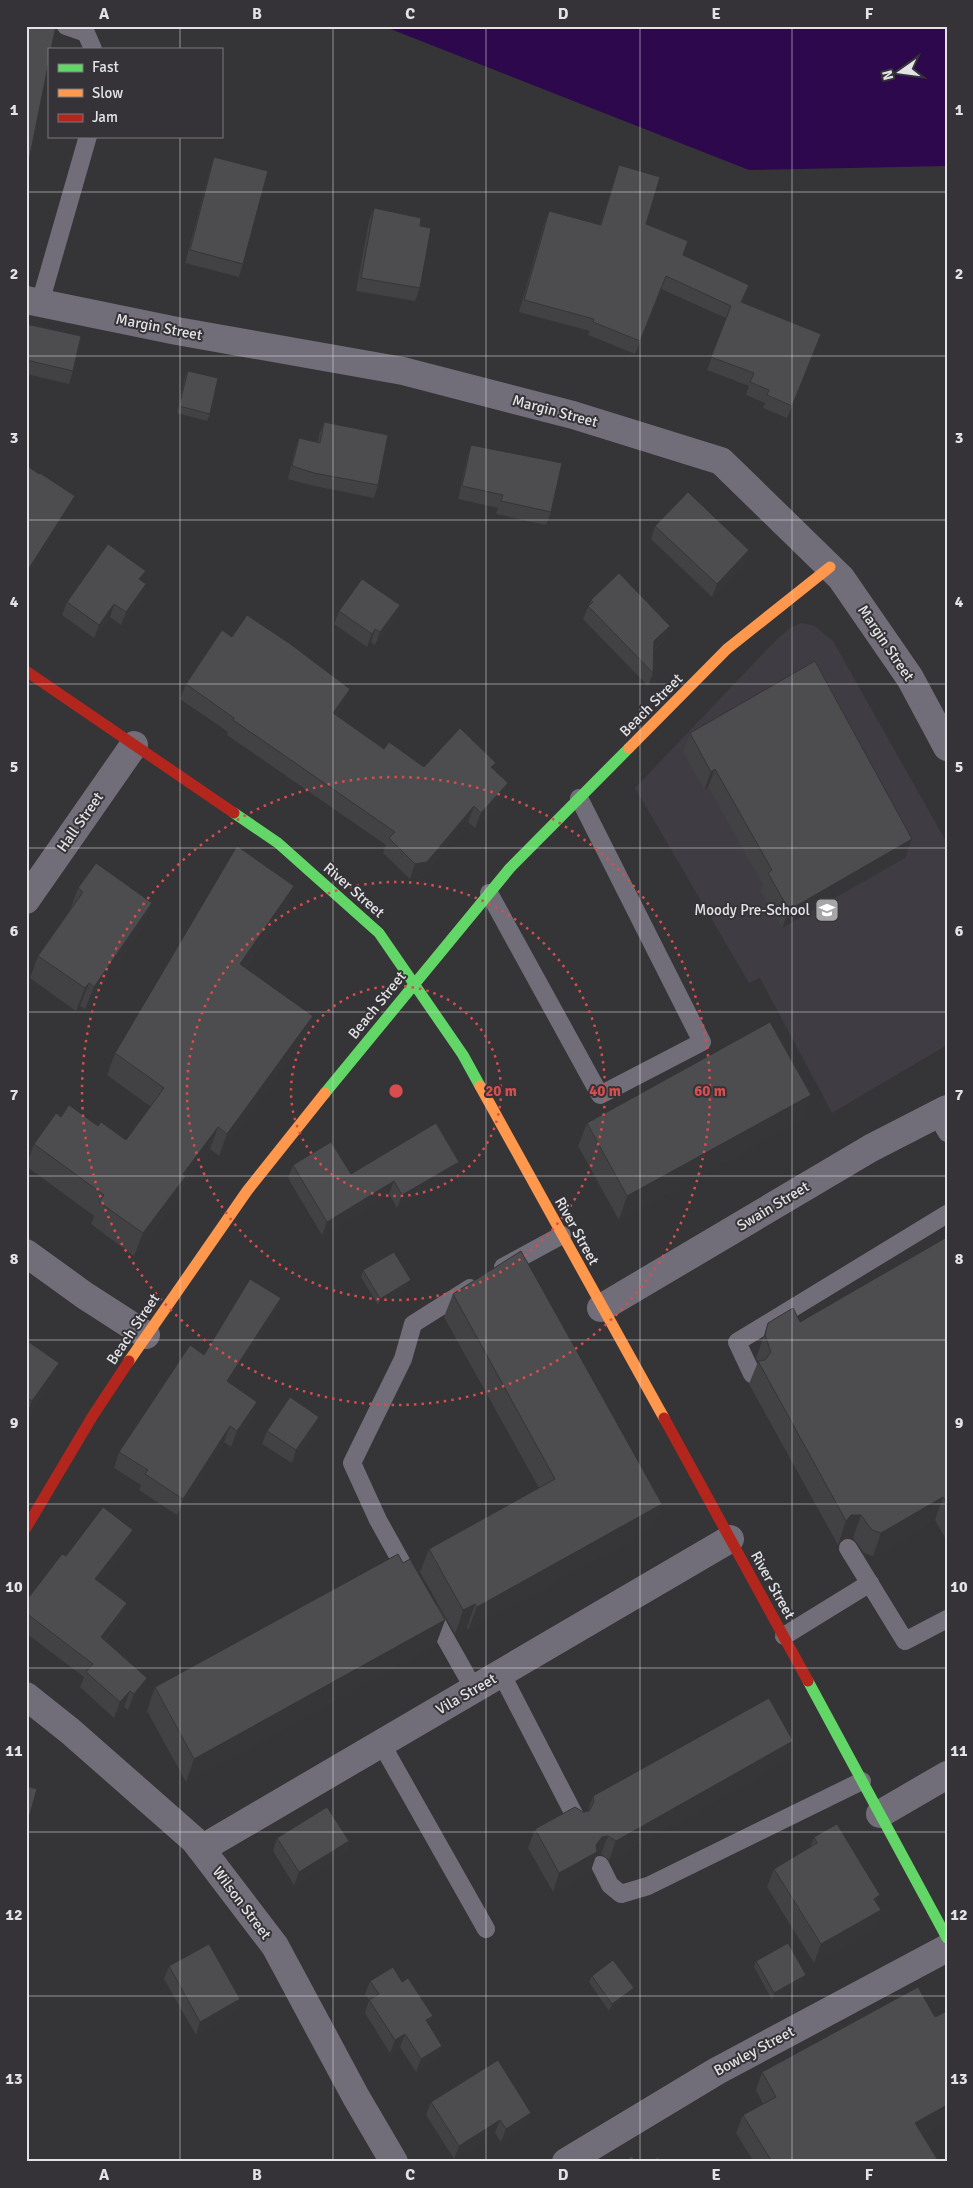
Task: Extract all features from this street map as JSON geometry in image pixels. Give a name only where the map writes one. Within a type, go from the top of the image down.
[{"type":"main road","name":"Beach Street","points":[[26,1528],[92,1417],[146,1335],[247,1191],[489,893],[510,868],[727,649],[830,567]]},
{"type":"main road","name":"River Street","points":[[26,671],[278,843],[380,932],[463,1055],[601,1308],[784,1636],[947,1938]]},
{"type":"street","name":"Margin Street","points":[[33,302],[177,331],[402,371],[573,415],[721,461],[841,578],[910,678],[947,747]]},
{"type":"street","name":"Hall Street","points":[[26,900],[134,745]]},
{"type":"street","name":"Swain Street","points":[[601,1308],[871,1148],[943,1119]]},
{"type":"street","points":[[26,1253],[84,1296],[146,1335]]},
{"type":"street","name":"Vila Street","points":[[201,1849],[730,1539]]},
{"type":"street","name":"Wilson Street","points":[[26,1696],[70,1731],[194,1840],[276,1946],[356,2097],[394,2162]]},
{"type":"street","points":[[880,1814],[947,1775]]},
{"type":"street","name":"Bowley Street","points":[[566,2162],[717,2071],[947,1948]]},
{"type":"lane","points":[[66,26],[86,33],[93,48]]},
{"type":"lane","points":[[33,302],[87,138]]},
{"type":"lane","points":[[489,893],[600,1095],[702,1042],[579,798]]},
{"type":"lane","points":[[752,1374],[737,1342],[947,1214]]},
{"type":"lane","points":[[474,1689],[378,1520],[352,1463],[403,1359],[413,1324],[487,1277],[562,1235]]},
{"type":"lane","points":[[848,1548],[905,1641],[947,1619]]},
{"type":"lane","points":[[784,1636],[870,1583]]},
{"type":"lane","points":[[501,1673],[577,1820]]},
{"type":"lane","points":[[381,1743],[486,1929]]},
{"type":"lane","points":[[600,1865],[610,1885],[622,1894],[648,1886],[862,1781]]},
{"type":"shaded area","points":[[383,26],[947,26],[947,166],[749,170]]},
{"type":"shaded area","name":"Moody Pre-School","points":[[802,623],[815,626],[833,641],[947,843],[947,1045],[832,1113],[760,978],[749,983],[635,788],[772,644],[791,627]]},
{"type":"building","points":[[26,26],[56,26],[51,48],[48,48],[48,66],[26,175]]},
{"type":"building","points":[[214,157],[268,171],[243,264],[190,250]]},
{"type":"building","points":[[619,165],[660,177],[646,224],[688,241],[683,255],[749,285],[741,302],[821,334],[792,406],[767,395],[769,390],[750,382],[754,373],[711,357],[731,306],[666,276],[640,341],[593,322],[594,319],[524,300],[549,211],[601,225]]},
{"type":"building","points":[[374,208],[421,218],[420,226],[431,228],[420,288],[361,278]]},
{"type":"building","points":[[26,324],[81,336],[73,371],[26,360]]},
{"type":"building","points":[[188,371],[218,378],[210,414],[179,406]]},
{"type":"building","points":[[324,422],[388,435],[378,485],[314,473],[292,466],[299,438],[320,443]]},
{"type":"building","points":[[471,445],[562,463],[551,512],[501,501],[503,495],[462,486]]},
{"type":"building","points":[[26,465],[75,496],[28,570],[26,569]]},
{"type":"building","points":[[688,492],[749,550],[717,584],[655,526]]},
{"type":"building","points":[[108,544],[146,571],[139,579],[146,584],[126,612],[114,604],[99,625],[67,602]]},
{"type":"building","points":[[619,573],[670,626],[654,641],[653,673],[588,606],[593,602],[591,600]]},
{"type":"building","points":[[362,579],[400,605],[380,632],[375,629],[372,634],[339,611]]},
{"type":"building","points":[[247,615],[289,643],[350,689],[333,713],[384,749],[389,742],[424,767],[460,728],[496,763],[491,767],[508,783],[481,813],[474,806],[427,862],[415,864],[389,838],[395,832],[233,720],[234,718],[186,684],[222,630],[232,637]]},
{"type":"building","points":[[815,661],[912,839],[789,910],[768,873],[772,870],[715,769],[711,772],[690,733]]},
{"type":"building","points":[[237,846],[294,886],[240,964],[313,1016],[227,1134],[218,1127],[183,1174],[186,1176],[143,1233],[99,1202],[104,1195],[34,1144],[56,1113],[61,1117],[69,1105],[98,1126],[101,1122],[126,1140],[164,1088],[115,1053]]},
{"type":"building","points":[[96,863],[152,903],[94,987],[89,983],[85,988],[38,956],[83,892],[78,888]]},
{"type":"building","points":[[770,1022],[811,1095],[627,1196],[587,1123]]},
{"type":"building","points":[[436,1123],[459,1162],[402,1195],[394,1181],[327,1222],[293,1165],[331,1142],[351,1174]]},
{"type":"building","points":[[947,1237],[947,1503],[943,1497],[881,1533],[872,1530],[861,1515],[851,1515],[846,1521],[758,1361],[765,1360],[771,1352],[765,1335],[768,1323],[793,1308],[800,1322]]},
{"type":"building","points":[[521,1251],[662,1504],[477,1607],[475,1604],[463,1610],[429,1549],[555,1479],[453,1294]]},
{"type":"building","points":[[394,1252],[411,1280],[380,1299],[363,1270]]},
{"type":"building","points":[[250,1279],[281,1298],[227,1381],[257,1402],[237,1431],[230,1426],[183,1499],[145,1474],[148,1470],[119,1452],[190,1345],[204,1355]]},
{"type":"building","points":[[26,1340],[59,1363],[32,1401],[26,1397]]},
{"type":"building","points":[[290,1397],[319,1417],[296,1450],[267,1431]]},
{"type":"building","points":[[103,1507],[133,1530],[95,1579],[127,1603],[101,1637],[147,1678],[134,1694],[130,1691],[120,1702],[86,1672],[93,1664],[26,1613],[26,1601],[62,1554],[66,1556]]},
{"type":"building","points":[[398,1554],[403,1563],[410,1559],[445,1620],[194,1759],[155,1687]]},
{"type":"building","points":[[769,1698],[793,1741],[616,1841],[608,1836],[602,1837],[596,1845],[597,1852],[559,1873],[535,1829],[575,1807],[583,1812],[589,1811],[594,1802],[593,1796]]},
{"type":"building","points":[[26,1786],[37,1789],[26,1828]]},
{"type":"building","points":[[327,1807],[349,1841],[299,1872],[277,1838]]},
{"type":"building","points":[[837,1824],[880,1895],[874,1899],[881,1910],[821,1944],[774,1869],[817,1843],[814,1837]]},
{"type":"building","points":[[788,1943],[806,1975],[774,1993],[756,1961]]},
{"type":"building","points":[[209,1944],[240,1999],[200,2022],[169,1966]]},
{"type":"building","points":[[613,1960],[634,1988],[612,2004],[592,1976]]},
{"type":"building","points":[[393,1967],[402,1982],[408,1978],[433,2016],[426,2020],[442,2046],[421,2059],[405,2034],[395,2040],[369,2000],[379,1994],[370,1981]]},
{"type":"building","points":[[918,1987],[935,2017],[947,2011],[947,2105],[915,2123],[939,2162],[772,2162],[743,2115],[776,2097],[762,2072]]},
{"type":"building","points":[[498,2060],[531,2113],[506,2129],[500,2120],[459,2146],[431,2102]]},
{"type":"building","points":[[632,2156],[636,2162],[624,2162]]},
{"type":"building","points":[[658,2157],[661,2162],[650,2162]]},
{"type":"traffic: fast","points":[[325,1093],[510,868],[629,748]]},
{"type":"traffic: fast","points":[[234,813],[278,843],[379,933],[463,1055],[480,1086]]},
{"type":"traffic: fast","points":[[808,1681],[947,1938]]},
{"type":"traffic: slow","points":[[629,748],[727,649],[830,567]]},
{"type":"traffic: slow","points":[[480,1086],[664,1418]]},
{"type":"traffic: slow","points":[[129,1361],[247,1191],[325,1093]]},
{"type":"traffic: jam","points":[[26,671],[234,813]]},
{"type":"traffic: jam","points":[[26,1528],[92,1417],[129,1361]]},
{"type":"traffic: jam","points":[[664,1418],[808,1681]]},
{"type":"place","name":"Moody Pre-School","points":[[827,910]]}]
